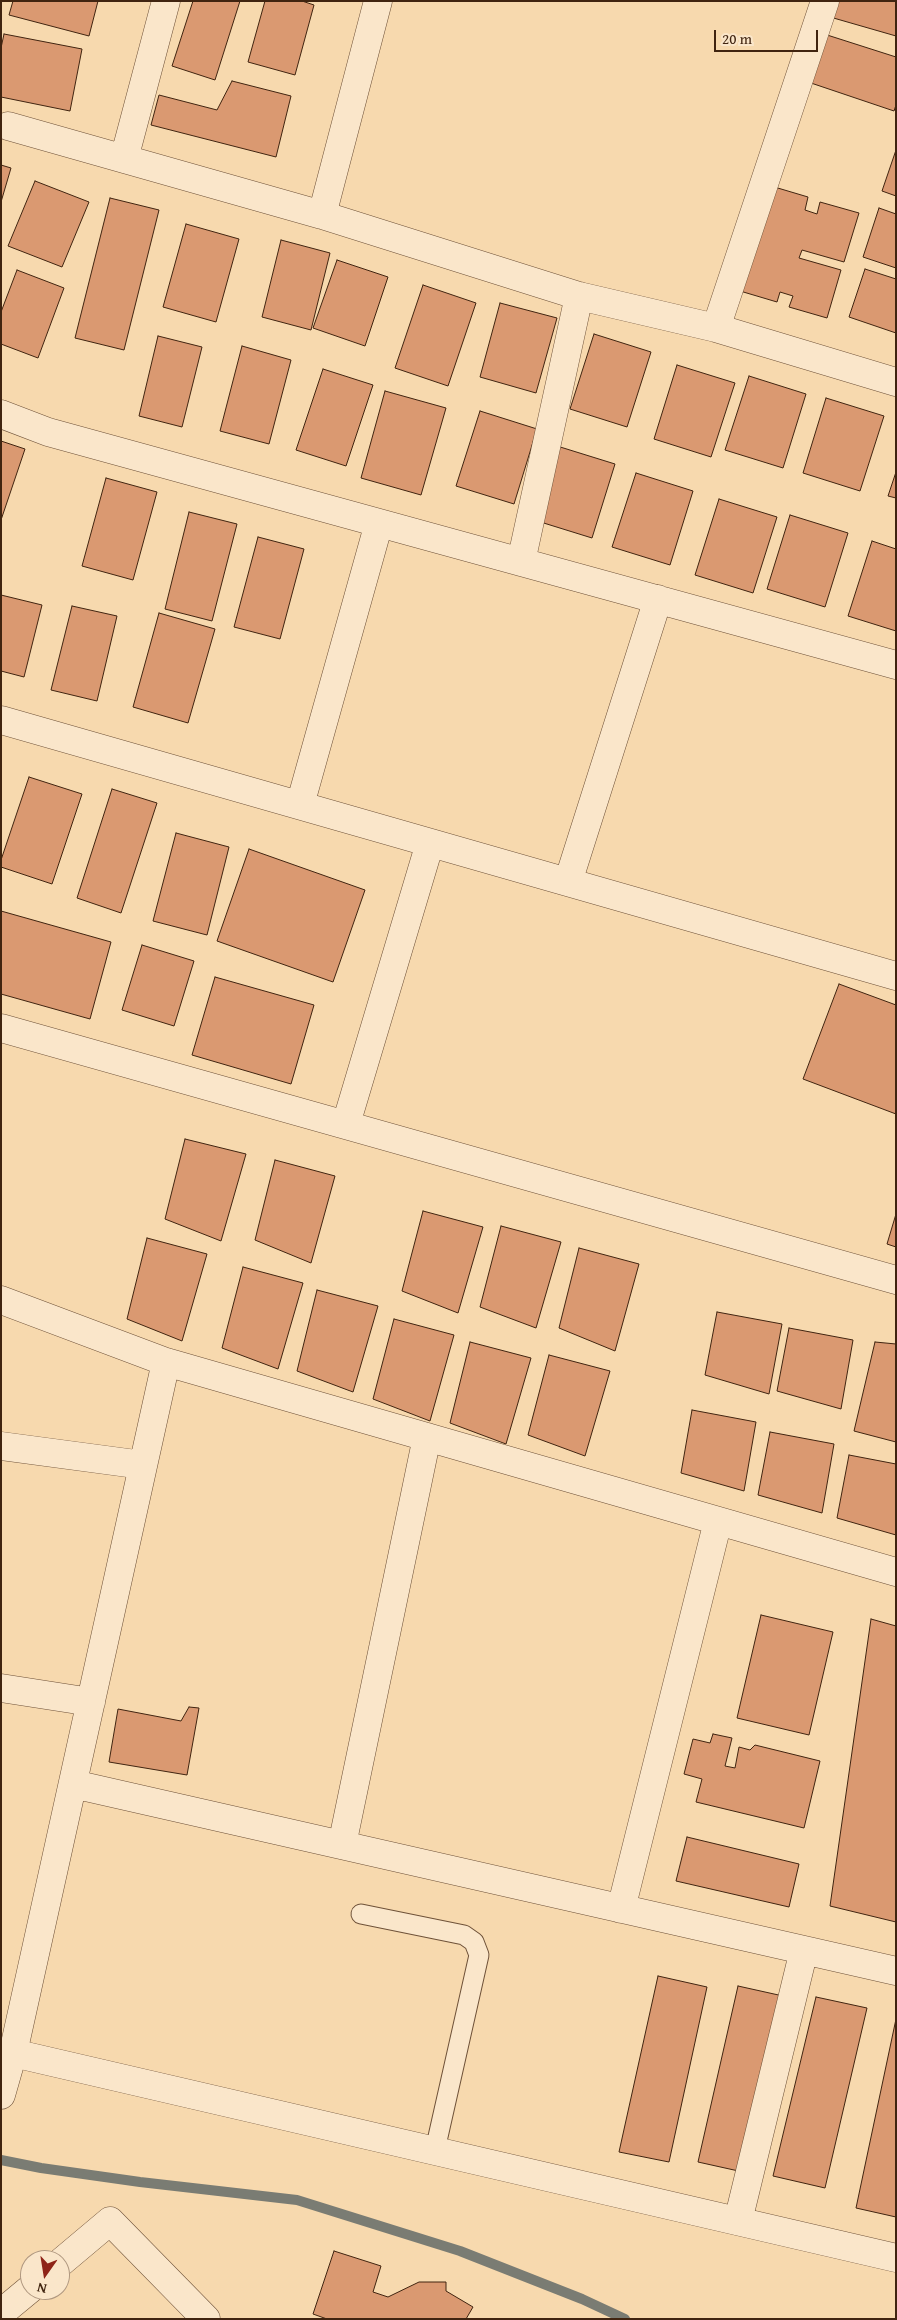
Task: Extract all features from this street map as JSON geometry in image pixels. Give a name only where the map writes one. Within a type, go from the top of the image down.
[{"type":"street","points":[[124,159],[166,1]]},
{"type":"street","points":[[322,215],[378,1]]},
{"type":"street","points":[[716,328],[825,1]]},
{"type":"street","points":[[8,126],[322,215],[578,296],[716,328],[896,382]]},
{"type":"street","points":[[521,562],[578,296]]},
{"type":"street","points":[[1,414],[48,432],[896,665]]},
{"type":"street","points":[[300,805],[379,523]]},
{"type":"street","points":[[568,882],[658,599]]},
{"type":"street","points":[[1,720],[896,976]]},
{"type":"street","points":[[346,1124],[430,843]]},
{"type":"street","points":[[1,1028],[896,1280]]},
{"type":"street","points":[[1,1300],[166,1362],[896,1572]]},
{"type":"street","points":[[1,2095],[13,2053],[166,1362]]},
{"type":"street","points":[[342,1845],[427,1437]]},
{"type":"street","points":[[1,1446],[144,1465]]},
{"type":"street","points":[[621,1909],[718,1521]]},
{"type":"street","points":[[1,1688],[91,1702]]},
{"type":"street","points":[[73,1784],[896,1971]]},
{"type":"street","points":[[738,2221],[804,1950]]},
{"type":"street","points":[[13,2053],[896,2258]]},
{"type":"street","points":[[70,2255],[110,2221],[206,2319]]},
{"type":"street","points":[[1,2313],[20,2297]]},
{"type":"lane","points":[[361,1914],[464,1935],[474,1942],[478,1955],[435,2150]]},
{"type":"building","points":[[13,1],[98,1],[89,36],[9,15]]},
{"type":"building","points":[[193,1],[240,1],[215,80],[172,66]]},
{"type":"building","points":[[265,1],[302,1],[314,5],[295,75],[248,62]]},
{"type":"building","points":[[835,1],[896,1],[896,36],[830,17]]},
{"type":"building","points":[[4,34],[82,49],[70,111],[1,97],[1,48]]},
{"type":"building","points":[[824,34],[896,57],[896,105],[894,111],[808,82]]},
{"type":"building","points":[[232,81],[291,96],[276,157],[151,125],[159,95],[217,110]]},
{"type":"building","points":[[896,150],[896,196],[882,191]]},
{"type":"building","points":[[1,165],[11,168],[1,202]]},
{"type":"building","points":[[35,181],[89,202],[62,267],[8,246]]},
{"type":"building","points":[[771,186],[808,197],[805,210],[817,214],[820,202],[859,213],[844,262],[802,250],[799,258],[841,270],[827,318],[789,307],[793,296],[780,292],[777,302],[740,291]]},
{"type":"building","points":[[110,198],[159,210],[124,350],[75,338]]},
{"type":"building","points":[[879,208],[896,214],[896,268],[863,257]]},
{"type":"building","points":[[186,224],[239,239],[216,322],[163,307]]},
{"type":"building","points":[[281,240],[330,253],[311,330],[262,317]]},
{"type":"building","points":[[337,260],[388,277],[365,346],[313,328]]},
{"type":"building","points":[[865,269],[896,279],[896,333],[849,317]]},
{"type":"building","points":[[17,270],[64,288],[38,358],[1,344],[1,312]]},
{"type":"building","points":[[423,285],[476,303],[448,386],[395,368]]},
{"type":"building","points":[[500,303],[557,318],[536,393],[480,377]]},
{"type":"building","points":[[594,334],[651,352],[627,427],[570,409]]},
{"type":"building","points":[[158,336],[202,347],[182,427],[139,416]]},
{"type":"building","points":[[242,346],[291,360],[269,444],[220,431]]},
{"type":"building","points":[[677,365],[735,383],[711,457],[654,439]]},
{"type":"building","points":[[323,369],[373,385],[346,466],[296,450]]},
{"type":"building","points":[[749,376],[806,394],[783,468],[725,450]]},
{"type":"building","points":[[385,391],[446,408],[421,495],[361,478]]},
{"type":"building","points":[[826,398],[884,416],[860,491],[803,473]]},
{"type":"building","points":[[480,411],[537,429],[514,504],[456,486]]},
{"type":"building","points":[[1,441],[25,449],[1,520]]},
{"type":"building","points":[[557,446],[615,464],[592,538],[534,520]]},
{"type":"building","points":[[896,472],[896,498],[888,496]]},
{"type":"building","points":[[636,473],[693,491],[670,565],[612,547]]},
{"type":"building","points":[[106,478],[157,492],[133,580],[82,566]]},
{"type":"building","points":[[719,499],[777,517],[753,593],[695,575]]},
{"type":"building","points":[[189,512],[237,524],[212,621],[165,609]]},
{"type":"building","points":[[790,515],[848,533],[825,607],[767,589]]},
{"type":"building","points":[[258,537],[304,549],[280,639],[234,627]]},
{"type":"building","points":[[872,541],[896,549],[896,631],[848,616]]},
{"type":"building","points":[[1,595],[42,605],[24,677],[1,671]]},
{"type":"building","points":[[72,606],[117,616],[97,701],[51,690]]},
{"type":"building","points":[[159,613],[215,629],[188,723],[133,707]]},
{"type":"building","points":[[29,777],[82,794],[52,884],[1,867],[1,860]]},
{"type":"building","points":[[112,789],[157,803],[121,913],[77,898]]},
{"type":"building","points":[[176,833],[229,847],[207,935],[153,921]]},
{"type":"building","points":[[249,849],[365,890],[333,982],[217,941]]},
{"type":"building","points":[[1,911],[111,942],[90,1019],[1,994]]},
{"type":"building","points":[[142,945],[194,961],[174,1026],[122,1010]]},
{"type":"building","points":[[215,977],[314,1005],[291,1084],[192,1055]]},
{"type":"building","points":[[839,984],[896,1005],[896,1114],[803,1079]]},
{"type":"building","points":[[185,1139],[246,1154],[221,1241],[165,1219]]},
{"type":"building","points":[[275,1160],[335,1176],[311,1263],[255,1240]]},
{"type":"building","points":[[423,1211],[483,1227],[458,1313],[402,1291]]},
{"type":"building","points":[[896,1214],[896,1247],[887,1244]]},
{"type":"building","points":[[501,1226],[561,1242],[536,1328],[480,1307]]},
{"type":"building","points":[[147,1238],[207,1254],[182,1341],[127,1319]]},
{"type":"building","points":[[579,1248],[639,1264],[615,1351],[559,1328]]},
{"type":"building","points":[[243,1267],[303,1283],[278,1369],[222,1348]]},
{"type":"building","points":[[317,1290],[378,1306],[353,1392],[297,1371]]},
{"type":"building","points":[[717,1312],[782,1324],[769,1394],[705,1375]]},
{"type":"building","points":[[394,1319],[454,1335],[430,1421],[373,1399]]},
{"type":"building","points":[[789,1328],[853,1340],[841,1409],[777,1391]]},
{"type":"building","points":[[470,1342],[531,1358],[506,1444],[450,1423]]},
{"type":"building","points":[[875,1342],[896,1344],[896,1442],[854,1431]]},
{"type":"building","points":[[549,1355],[610,1371],[585,1456],[528,1435]]},
{"type":"building","points":[[692,1410],[756,1422],[744,1491],[681,1473]]},
{"type":"building","points":[[770,1432],[834,1444],[822,1513],[758,1495]]},
{"type":"building","points":[[849,1455],[896,1464],[896,1535],[837,1518]]},
{"type":"building","points":[[761,1615],[833,1632],[809,1735],[737,1718]]},
{"type":"building","points":[[871,1619],[896,1626],[896,1922],[830,1906]]},
{"type":"building","points":[[189,1707],[199,1708],[187,1775],[109,1762],[118,1709],[181,1721]]},
{"type":"building","points":[[713,1734],[732,1738],[725,1766],[735,1768],[739,1747],[750,1750],[755,1745],[820,1761],[804,1828],[696,1802],[702,1779],[684,1774],[693,1739],[710,1743]]},
{"type":"building","points":[[687,1837],[799,1864],[789,1907],[676,1881]]},
{"type":"building","points":[[658,1976],[707,1987],[669,2162],[619,2152]]},
{"type":"building","points":[[738,1986],[783,1996],[743,2172],[698,2162]]},
{"type":"building","points":[[816,1997],[867,2008],[825,2188],[773,2176]]},
{"type":"building","points":[[896,2019],[896,2217],[856,2208]]},
{"type":"building","points":[[334,2251],[381,2266],[373,2292],[388,2297],[419,2282],[446,2282],[446,2291],[473,2307],[466,2319],[327,2319],[313,2314]]},
{"type":"waterway","points":[[1,2160],[41,2168],[140,2182],[297,2200],[460,2251],[582,2299],[625,2319]]}]
